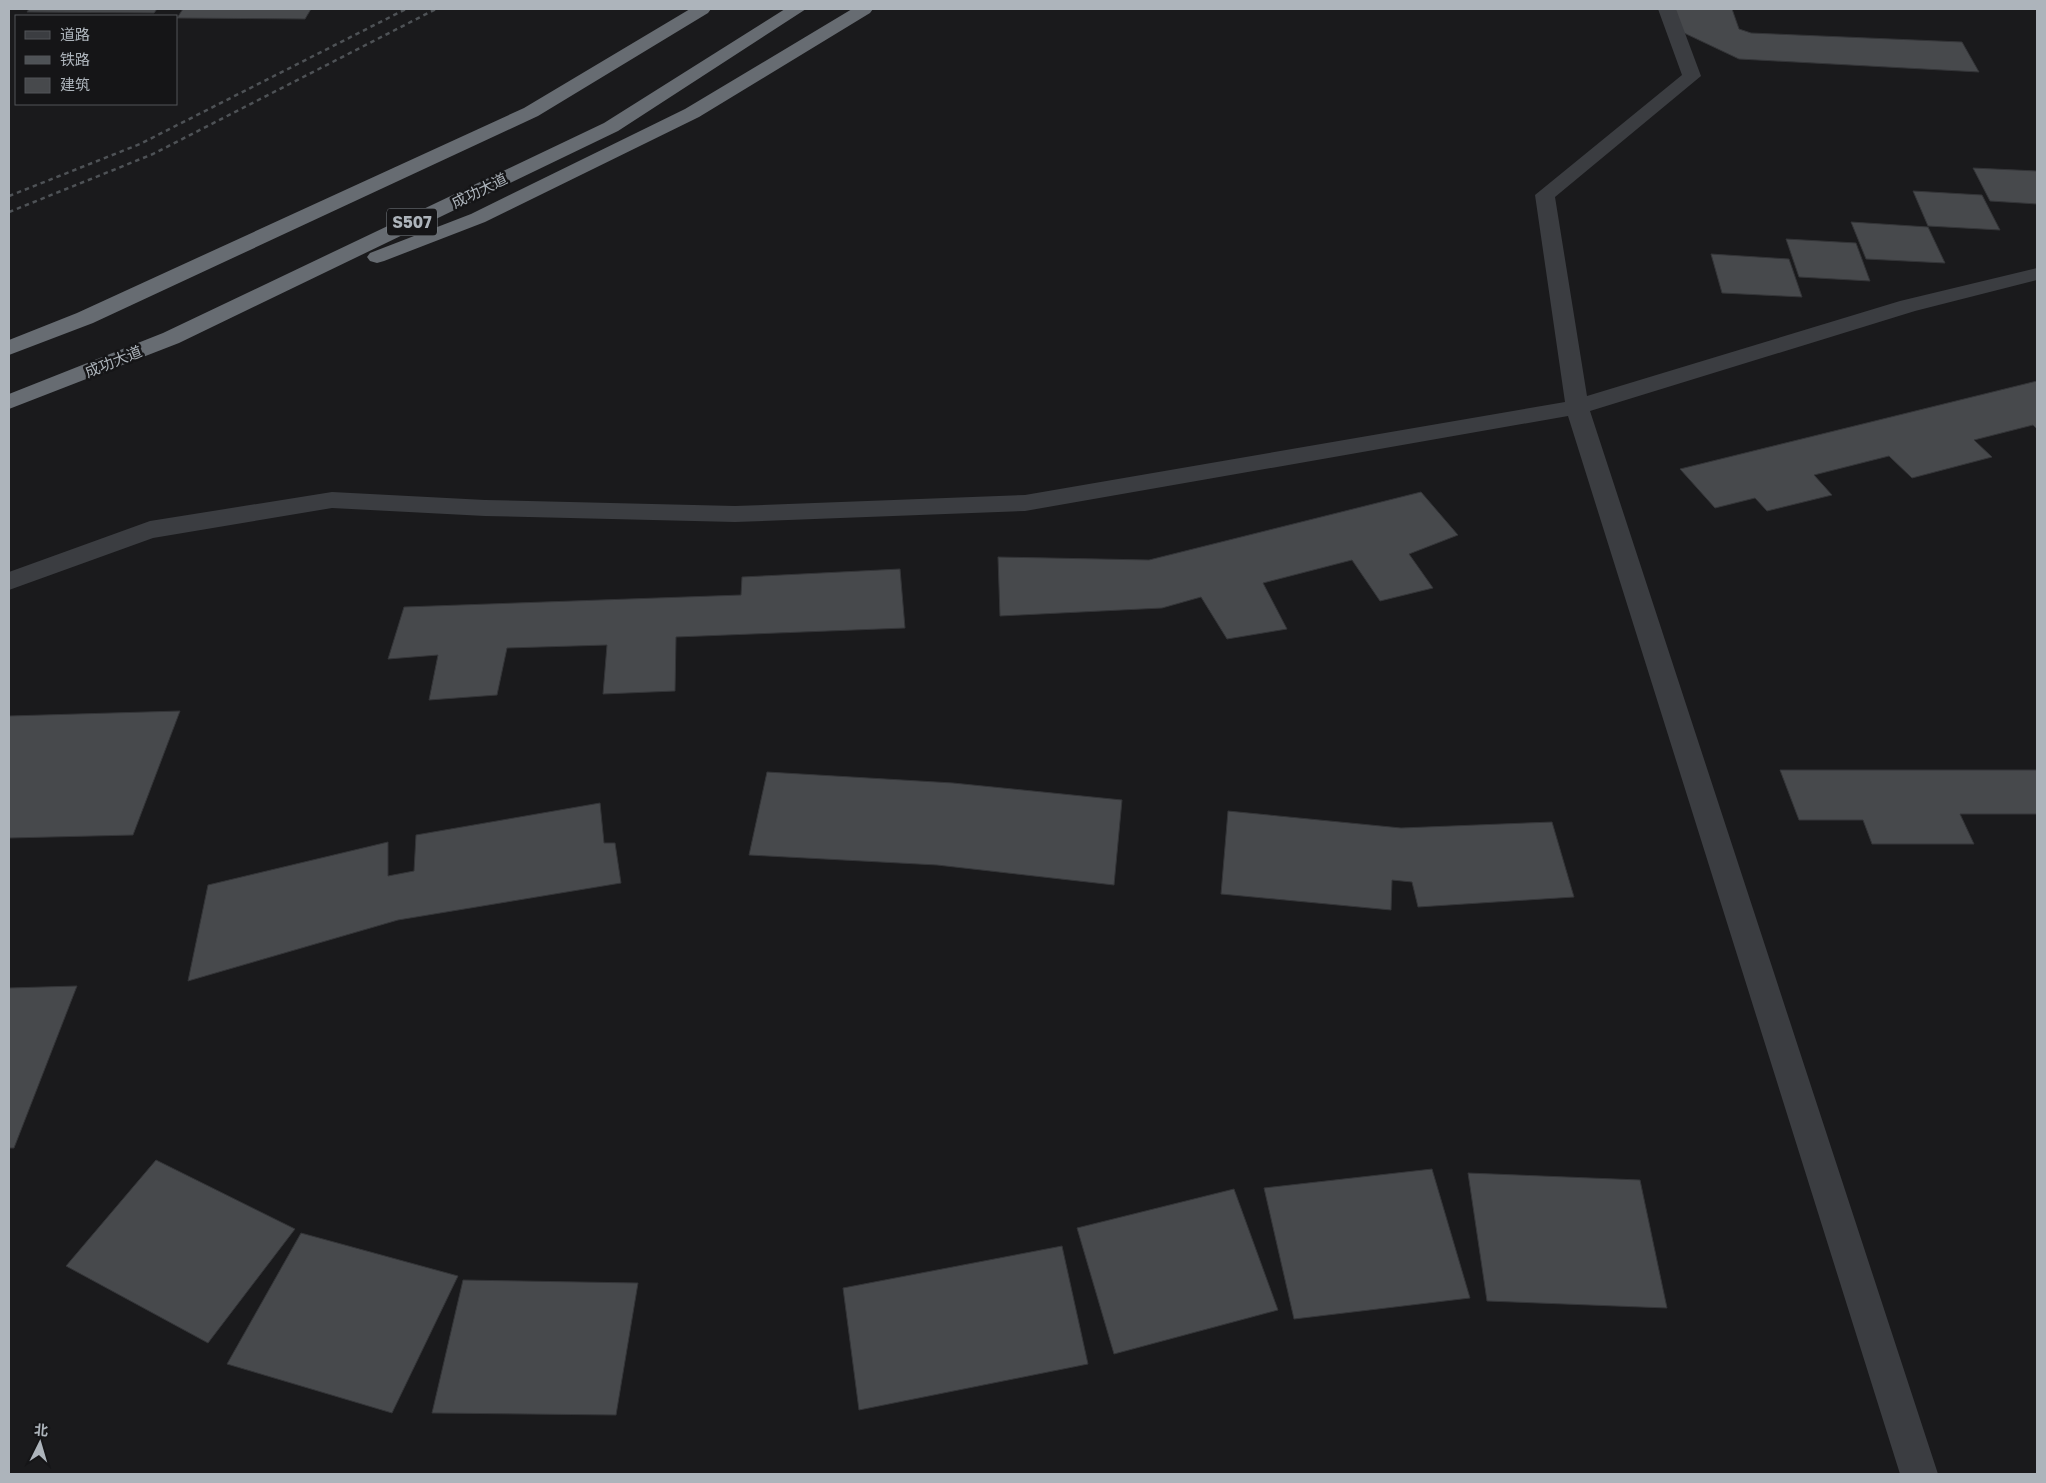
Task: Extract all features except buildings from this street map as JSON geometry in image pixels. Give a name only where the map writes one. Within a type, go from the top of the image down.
[{"type":"highway","points":[[9,348],[85,318],[531,112],[702,9]]},
{"type":"highway","name":"成功大道","points":[[9,402],[171,338],[611,127],[798,9]]},
{"type":"highway","points":[[171,338],[478,218],[692,113],[864,9]]},
{"type":"street","points":[[1667,9],[1692,76],[1545,195],[1577,407],[1919,1474]]},
{"type":"street","points":[[9,581],[150,530],[332,500],[485,508],[735,514],[1025,503],[1577,407],[1908,306],[2037,274]]},
{"type":"railway","points":[[9,196],[140,144],[406,9]]},
{"type":"railway","points":[[9,212],[153,154],[436,9]]}]
